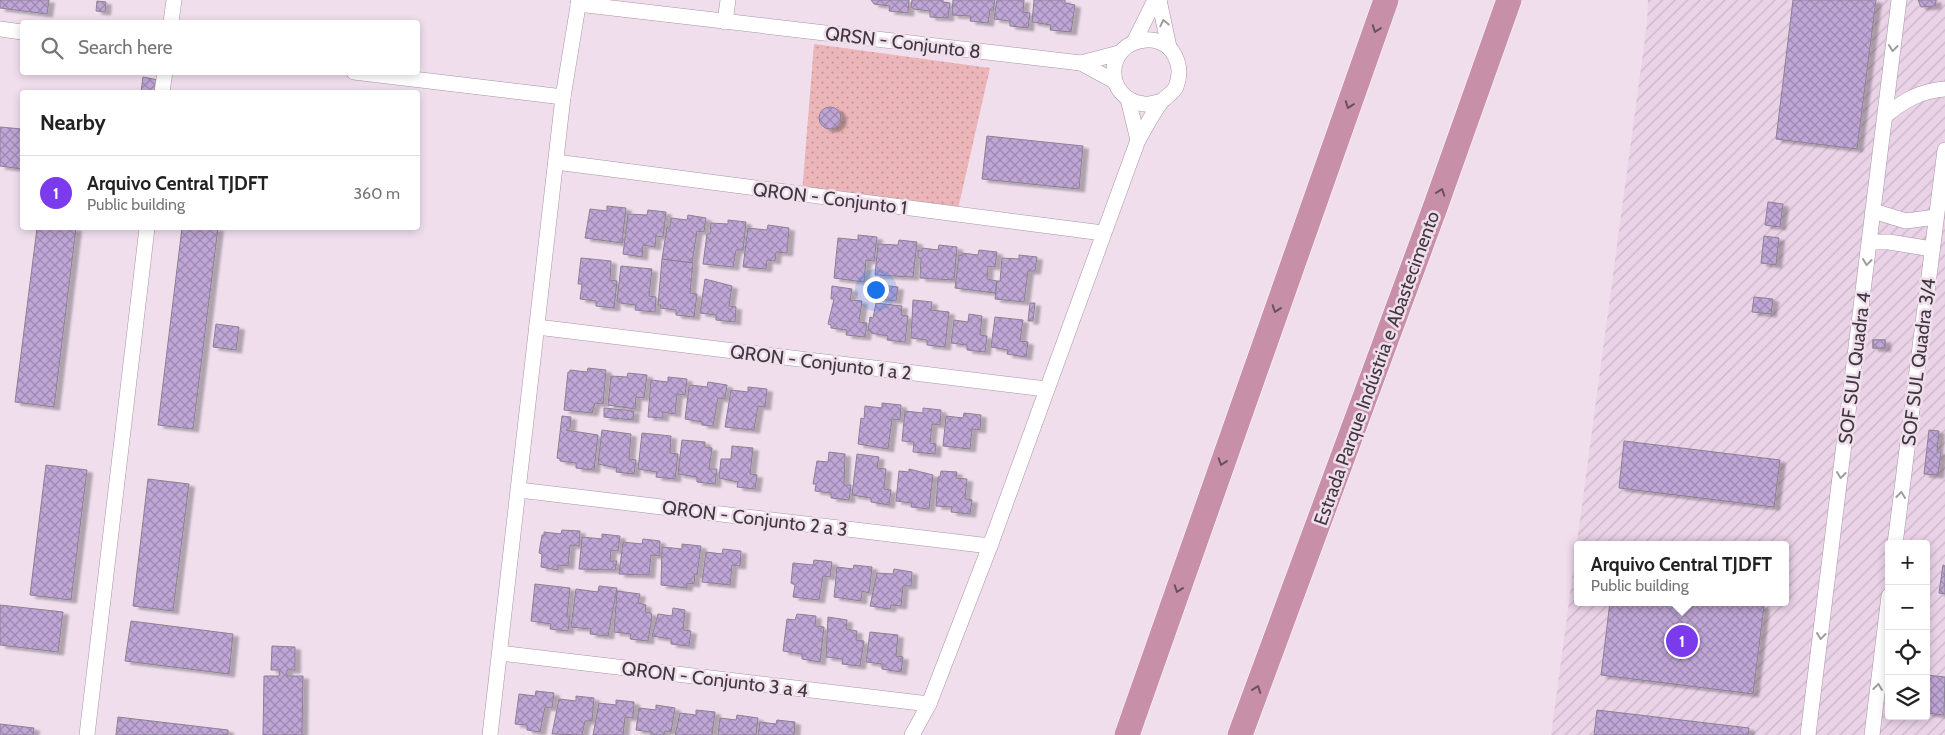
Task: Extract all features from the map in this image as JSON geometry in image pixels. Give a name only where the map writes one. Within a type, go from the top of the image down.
[{"type":"highway","points":[[1133,729],[1386,0]]},
{"type":"highway","name":"Estrada Parque Indústria e Abastecimento","points":[[1240,735],[1436,205],[1509,0]]},
{"type":"street","points":[[171,20],[174,0]]},
{"type":"street","points":[[725,22],[728,0]]},
{"type":"street","points":[[1154,0],[1135,40],[1119,53],[1114,66],[1114,81],[1128,99],[1145,105],[1162,101]]},
{"type":"street","points":[[912,735],[930,704],[990,546],[1138,140],[1162,101],[1174,90],[1180,76],[1178,60],[1169,47],[1159,0]]},
{"type":"street","points":[[1499,26],[1520,0]]},
{"type":"street","name":"SOF SUL Quadra 4","points":[[1808,735],[1886,115],[1898,0]]},
{"type":"street","points":[[490,735],[563,97],[578,2]]},
{"type":"street","name":"QRSN - Conjunto 8","points":[[578,2],[725,22],[1081,63],[1119,53]]},
{"type":"street","points":[[0,29],[20,32]]},
{"type":"street","points":[[1135,40],[1153,39],[1169,47]]},
{"type":"street","name":"QRSN - Conjunto 8","points":[[1081,63],[1114,81]]},
{"type":"street","points":[[162,90],[165,75]]},
{"type":"street","points":[[379,75],[563,97]]},
{"type":"street","points":[[1886,115],[1904,101],[1918,94],[1945,89]]},
{"type":"street","points":[[1128,99],[1138,140]]},
{"type":"street","name":"SOF SUL Quadra 3/4","points":[[1896,540],[1945,150]]},
{"type":"street","name":"QRON - Conjunto 1","points":[[556,162],[1103,233]]},
{"type":"street","points":[[1873,211],[1906,221],[1936,216]]},
{"type":"street","points":[[87,735],[147,230]]},
{"type":"street","points":[[1870,242],[1889,242],[1932,250]]},
{"type":"street","name":"QRON - Conjunto 1 a 2","points":[[537,327],[1046,390]]},
{"type":"street","name":"QRON - Conjunto 2 a 3","points":[[519,490],[990,546]]},
{"type":"street","points":[[1872,735],[1885,629]]},
{"type":"street","name":"QRON - Conjunto 3 a 4","points":[[500,653],[930,704]]},
{"type":"shaded area","points":[[1648,0],[1945,0],[1945,735],[1551,735],[1574,564],[1574,606],[1789,606],[1789,541],[1577,541],[1647,23]]},
{"type":"shaded area","points":[[814,44],[990,68],[958,209],[802,193]]},
{"type":"building","points":[[0,0],[49,0],[47,14],[0,8]]},
{"type":"building","points":[[871,0],[909,0],[908,13],[889,11],[890,6],[874,4]]},
{"type":"building","points":[[912,0],[943,0],[943,2],[950,3],[948,18],[930,17],[930,11],[914,9],[911,7]]},
{"type":"building","points":[[953,0],[995,0],[993,11],[990,10],[988,23],[970,21],[971,16],[952,15]]},
{"type":"building","points":[[997,0],[1024,0],[1023,12],[1030,13],[1028,28],[1010,26],[1010,21],[994,19]]},
{"type":"building","points":[[1034,0],[1065,0],[1065,3],[1075,5],[1071,32],[1050,30],[1051,25],[1032,22]]},
{"type":"building","points":[[1793,0],[1876,0],[1857,149],[1776,139]]},
{"type":"building","points":[[1918,0],[1936,0],[1935,6],[1921,7]]},
{"type":"building","points":[[97,1],[106,2],[105,12],[96,11]]},
{"type":"building","points":[[143,77],[158,80],[156,90],[141,90]]},
{"type":"building","points":[[826,107],[834,107],[841,114],[841,122],[834,129],[826,129],[819,122],[819,114]]},
{"type":"building","points":[[0,127],[20,129],[20,169],[0,166]]},
{"type":"building","points":[[987,136],[1083,146],[1079,189],[982,179]]},
{"type":"building","points":[[1768,202],[1783,204],[1780,227],[1765,225]]},
{"type":"building","points":[[607,206],[626,208],[622,243],[585,238],[590,209],[607,211]]},
{"type":"building","points":[[648,210],[666,212],[663,237],[656,236],[655,247],[643,245],[642,257],[623,254],[628,214],[647,215]]},
{"type":"building","points":[[688,215],[706,218],[704,232],[697,231],[692,263],[662,259],[667,227],[670,227],[671,218],[687,220]]},
{"type":"building","points":[[728,220],[746,222],[743,250],[736,250],[733,267],[703,264],[707,234],[710,234],[711,223],[728,224]]},
{"type":"building","points":[[768,225],[789,228],[787,253],[776,252],[775,261],[767,260],[766,269],[743,267],[748,228],[767,230]]},
{"type":"building","points":[[37,230],[76,230],[54,407],[15,402]]},
{"type":"building","points":[[182,230],[218,230],[193,429],[158,425]]},
{"type":"building","points":[[858,235],[877,237],[874,261],[866,260],[864,282],[834,278],[838,238],[858,240]]},
{"type":"building","points":[[1764,236],[1779,238],[1776,265],[1761,263]]},
{"type":"building","points":[[899,240],[917,242],[913,277],[875,275],[878,244],[898,245]]},
{"type":"building","points":[[939,245],[957,247],[954,280],[920,278],[921,258],[918,258],[918,250],[922,251],[922,248],[938,250]]},
{"type":"building","points":[[979,250],[997,252],[995,267],[988,266],[987,279],[997,281],[995,293],[955,288],[959,255],[962,256],[962,253],[978,255]]},
{"type":"building","points":[[1019,255],[1037,257],[1035,271],[1028,271],[1024,302],[995,299],[997,281],[1000,281],[1002,258],[1019,259]]},
{"type":"building","points":[[581,258],[611,261],[610,280],[617,281],[614,308],[596,306],[596,301],[580,299],[582,284],[578,284]]},
{"type":"building","points":[[662,259],[693,263],[690,293],[697,294],[694,317],[676,315],[676,310],[660,308],[661,305],[658,305]]},
{"type":"building","points":[[621,266],[652,269],[649,296],[656,297],[655,312],[635,310],[636,305],[617,301]]},
{"type":"building","points":[[705,279],[732,286],[729,306],[736,307],[735,322],[716,320],[716,315],[700,313]]},
{"type":"building","points":[[880,285],[898,287],[896,301],[878,299]]},
{"type":"building","points":[[832,286],[852,289],[850,300],[862,301],[859,322],[867,323],[865,337],[846,335],[847,330],[831,328],[831,325],[828,324],[834,299],[831,299]]},
{"type":"building","points":[[1754,297],[1773,299],[1771,314],[1752,312]]},
{"type":"building","points":[[913,300],[932,302],[931,310],[949,312],[945,347],[927,345],[927,340],[911,338]]},
{"type":"building","points":[[876,303],[902,306],[901,315],[908,316],[905,342],[887,340],[888,336],[868,331],[870,317],[873,318]]},
{"type":"building","points":[[1030,303],[1035,303],[1033,321],[1028,321]]},
{"type":"building","points":[[969,314],[982,316],[980,335],[987,336],[985,352],[967,350],[967,345],[951,343],[954,320],[968,322]]},
{"type":"building","points":[[995,317],[1023,320],[1020,341],[1028,342],[1026,357],[1007,354],[1008,350],[991,347]]},
{"type":"building","points":[[216,324],[239,327],[236,350],[213,347]]},
{"type":"building","points":[[1873,340],[1885,340],[1885,348],[1873,348]]},
{"type":"building","points":[[1873,340],[1885,340],[1885,348],[1873,348]]},
{"type":"building","points":[[588,368],[606,370],[603,404],[595,403],[592,413],[564,410],[568,372],[570,370],[587,372]]},
{"type":"building","points":[[628,373],[647,375],[644,398],[636,397],[635,409],[608,405],[611,376],[627,377]]},
{"type":"building","points":[[668,377],[687,379],[685,395],[677,394],[675,414],[663,412],[663,418],[648,417],[651,380],[668,382]]},
{"type":"building","points":[[708,382],[727,385],[725,399],[718,398],[713,426],[702,425],[702,422],[685,419],[689,387],[691,385],[707,387]]},
{"type":"building","points":[[748,387],[767,389],[765,407],[758,406],[754,430],[725,427],[731,390],[748,392]]},
{"type":"building","points":[[882,403],[901,405],[900,420],[892,419],[888,449],[858,444],[861,418],[864,419],[865,406],[882,408]]},
{"type":"building","points":[[604,408],[634,411],[633,420],[604,417]]},
{"type":"building","points":[[923,408],[941,410],[940,425],[932,424],[930,443],[936,444],[935,454],[913,452],[914,442],[902,441],[905,411],[923,413]]},
{"type":"building","points":[[964,413],[981,415],[980,430],[972,429],[970,449],[943,446],[946,416],[963,418]]},
{"type":"building","points":[[562,416],[571,417],[570,428],[566,430],[598,435],[594,470],[576,468],[576,463],[560,461],[557,458]]},
{"type":"building","points":[[602,430],[631,434],[629,459],[636,460],[634,474],[616,472],[617,468],[598,464]]},
{"type":"building","points":[[1929,430],[1939,431],[1937,452],[1941,452],[1938,475],[1924,474]]},
{"type":"building","points":[[642,433],[671,436],[670,453],[678,454],[675,479],[656,477],[657,472],[638,469]]},
{"type":"building","points":[[682,440],[705,442],[705,447],[712,448],[709,469],[717,469],[715,484],[697,482],[697,477],[678,474]]},
{"type":"building","points":[[1624,441],[1780,460],[1774,507],[1619,488]]},
{"type":"building","points":[[732,446],[753,448],[750,474],[757,475],[755,489],[737,487],[738,482],[719,478],[721,459],[731,459]]},
{"type":"building","points":[[829,452],[845,454],[844,485],[851,485],[849,500],[831,498],[831,493],[815,491],[816,484],[813,484],[817,461],[828,462]]},
{"type":"building","points":[[857,454],[879,457],[877,468],[886,469],[884,489],[891,490],[889,505],[871,502],[871,498],[852,495]]},
{"type":"building","points":[[46,465],[87,470],[71,600],[30,595]]},
{"type":"building","points":[[909,469],[933,475],[929,509],[911,507],[912,503],[896,501],[899,471],[909,472]]},
{"type":"building","points":[[941,471],[957,472],[956,478],[967,479],[965,499],[972,500],[970,514],[951,512],[952,507],[936,506],[938,477],[940,477]]},
{"type":"building","points":[[148,479],[189,484],[173,611],[133,606]]},
{"type":"building","points":[[562,530],[580,531],[579,546],[570,545],[568,566],[558,565],[558,570],[541,567],[542,554],[539,553],[542,535],[544,535],[544,532],[561,534]]},
{"type":"building","points":[[602,534],[620,536],[618,551],[611,550],[610,561],[617,561],[615,570],[579,569],[582,537],[602,539]]},
{"type":"building","points":[[643,539],[660,541],[659,556],[651,555],[649,575],[619,574],[623,542],[642,544]]},
{"type":"building","points":[[682,544],[701,546],[694,584],[687,583],[687,588],[661,585],[662,547],[682,549]]},
{"type":"building","points":[[723,549],[741,551],[740,566],[732,565],[730,585],[702,582],[706,552],[722,554]]},
{"type":"building","points":[[814,560],[832,562],[830,577],[823,576],[819,600],[793,597],[795,585],[791,583],[793,563],[813,565]]},
{"type":"building","points":[[854,565],[872,567],[869,593],[862,591],[861,601],[834,597],[837,567],[853,569]]},
{"type":"building","points":[[1943,565],[1945,566],[1945,594],[1939,593]]},
{"type":"building","points":[[894,569],[912,572],[911,586],[903,586],[901,606],[891,605],[890,609],[870,606],[877,573],[893,574]]},
{"type":"building","points":[[535,584],[570,588],[567,616],[570,616],[568,631],[550,629],[551,624],[531,621]]},
{"type":"building","points":[[599,586],[617,588],[608,636],[590,634],[591,629],[571,627],[576,589],[598,592]]},
{"type":"building","points":[[617,591],[640,594],[638,603],[646,605],[645,612],[651,613],[652,617],[648,641],[630,639],[631,634],[614,632]]},
{"type":"building","points":[[0,605],[63,612],[58,652],[0,645]]},
{"type":"building","points":[[1610,606],[1764,606],[1753,694],[1601,675]]},
{"type":"building","points":[[673,608],[685,610],[683,630],[691,631],[689,646],[671,644],[671,639],[652,636],[658,614],[672,616]]},
{"type":"building","points":[[797,614],[816,616],[815,626],[824,627],[820,662],[802,659],[802,654],[783,651],[787,619],[795,620]]},
{"type":"building","points":[[828,617],[847,620],[846,629],[857,631],[856,640],[864,641],[860,666],[842,664],[843,659],[826,657]]},
{"type":"building","points":[[131,621],[233,634],[229,674],[125,661]]},
{"type":"building","points":[[870,632],[898,635],[896,656],[903,657],[901,672],[882,669],[882,664],[866,662]]},
{"type":"building","points":[[272,646],[295,647],[295,670],[287,670],[287,676],[303,676],[302,735],[263,735],[264,676],[279,676],[280,670],[271,670]]},
{"type":"building","points":[[1930,675],[1945,677],[1944,715],[1930,713]]},
{"type":"building","points":[[536,691],[554,693],[552,708],[545,707],[540,732],[527,730],[527,725],[515,724],[519,694],[535,696]]},
{"type":"building","points":[[576,696],[594,698],[592,721],[585,721],[582,735],[552,734],[559,699],[576,701]]},
{"type":"building","points":[[616,700],[634,702],[633,718],[625,717],[623,735],[593,735],[599,703],[616,705]]},
{"type":"building","points":[[656,705],[675,708],[671,732],[665,731],[664,735],[651,735],[651,732],[636,730],[639,708],[656,710]]},
{"type":"building","points":[[696,710],[715,712],[712,735],[675,735],[680,713],[696,715]]},
{"type":"building","points":[[1597,710],[1749,728],[1748,735],[1594,735]]},
{"type":"building","points":[[737,715],[758,718],[756,735],[718,735],[720,718],[736,720]]},
{"type":"building","points":[[118,717],[228,730],[228,735],[116,735]]},
{"type":"building","points":[[777,720],[795,722],[794,735],[758,735],[760,722],[776,724]]},
{"type":"building","points":[[0,724],[34,728],[33,735],[0,735]]},
{"type":"place","name":"Arquivo Central TJDFT","points":[[1682,641]]}]
